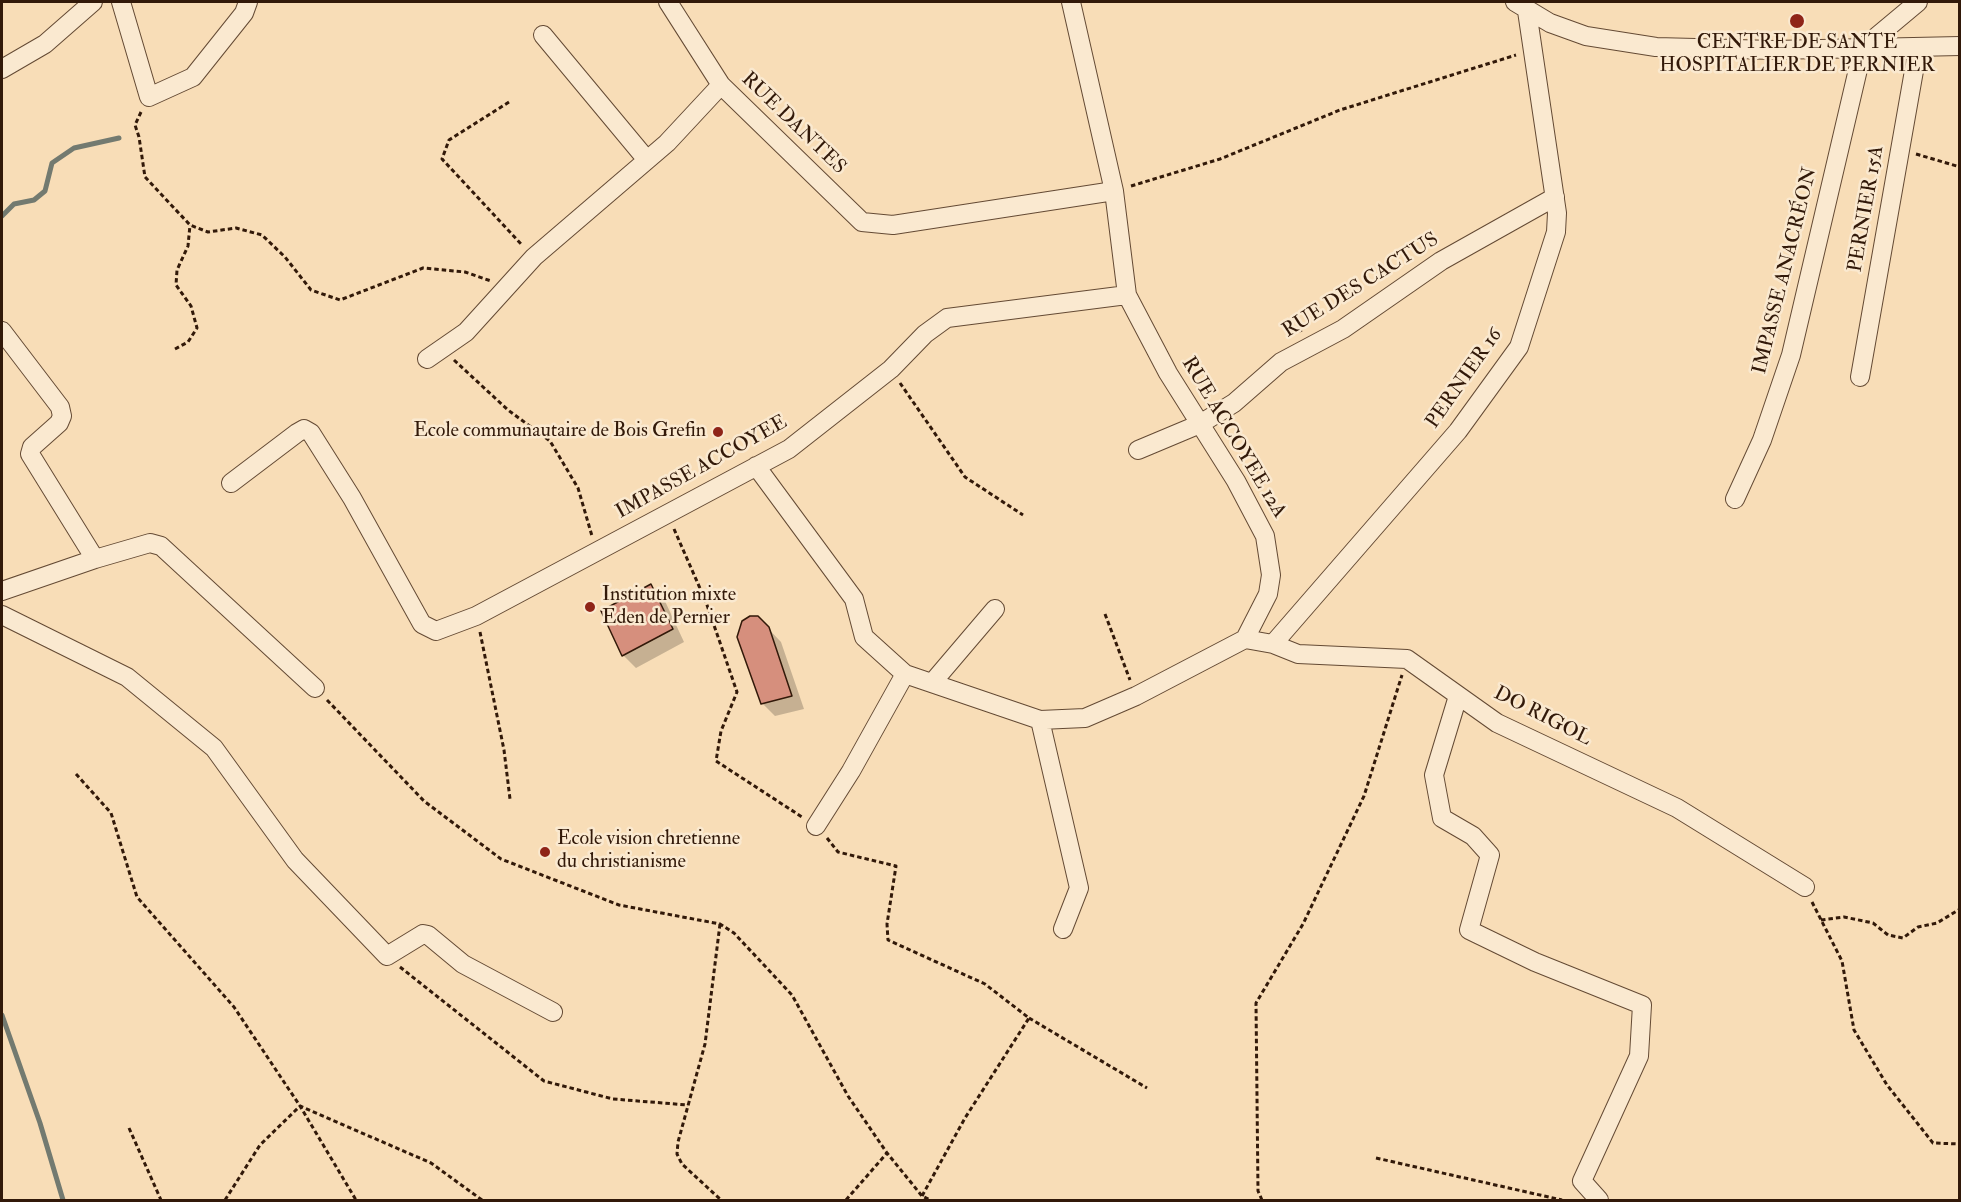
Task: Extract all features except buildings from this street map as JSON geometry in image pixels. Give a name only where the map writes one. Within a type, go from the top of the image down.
[{"type":"street","points":[[2,69],[45,44],[93,2]]},
{"type":"street","points":[[121,2],[149,96],[193,77],[244,13],[248,2]]},
{"type":"street","points":[[668,2],[721,85]]},
{"type":"street","name":"RUE ACCOYEE 12A","points":[[1071,2],[1114,191],[1127,295],[1168,373],[1236,481],[1265,536],[1271,575],[1268,594],[1245,639]]},
{"type":"street","points":[[1863,48],[1918,2]]},
{"type":"street","points":[[1521,6],[1550,23],[1586,36],[1656,47],[1774,50],[1959,46]]},
{"type":"street","name":"PERNIER 16","points":[[1273,644],[1458,431],[1519,347],[1556,232],[1555,197],[1534,50],[1521,6]]},
{"type":"street","points":[[543,35],[646,160]]},
{"type":"street","name":"IMPASSE ANACRÉON","points":[[1735,499],[1762,440],[1791,355],[1863,48]]},
{"type":"street","name":"PERNIER 15A","points":[[1860,377],[1918,48]]},
{"type":"street","name":"RUE DANTES","points":[[427,359],[466,332],[534,257],[646,160],[721,85],[862,222],[892,225],[1114,191]]},
{"type":"street","name":"RUE DES CACTUS","points":[[1138,450],[1200,424],[1234,404],[1281,362],[1343,329],[1441,261],[1555,197]]},
{"type":"street","name":"IMPASSE ACCOYEE","points":[[231,483],[304,429],[311,433],[352,498],[422,624],[436,631],[476,616],[789,449],[891,369],[925,334],[946,318],[1127,295]]},
{"type":"street","points":[[2,331],[60,407],[62,416],[59,423],[32,447],[30,454],[95,559]]},
{"type":"street","points":[[756,466],[854,599],[864,637],[905,674],[1040,720],[1085,718],[1136,696],[1245,639],[1273,644],[1298,654],[1407,659]]},
{"type":"street","points":[[2,591],[150,543],[161,546],[315,688]]},
{"type":"street","points":[[932,683],[995,609]]},
{"type":"street","points":[[2,615],[127,677],[214,748],[295,860],[387,956],[423,934],[428,935],[463,964],[553,1012]]},
{"type":"street","name":"DO RIGOL","points":[[1407,659],[1497,723],[1677,808],[1805,887]]},
{"type":"street","points":[[816,826],[851,771],[905,674]]},
{"type":"street","points":[[1458,696],[1434,775],[1442,818],[1473,836],[1490,855],[1469,930],[1535,962],[1642,1005],[1639,1056],[1582,1181],[1599,1200]]},
{"type":"street","points":[[1040,720],[1079,888],[1063,929]]},
{"type":"path","points":[[1114,191],[1220,159],[1340,110],[1534,50]]},
{"type":"path","points":[[149,96],[135,125],[145,177],[190,225],[208,232],[236,228],[262,235],[285,256],[311,290],[340,300],[423,268],[465,272],[507,287]]},
{"type":"path","points":[[509,102],[449,140],[442,159],[534,257]]},
{"type":"path","points":[[1900,149],[1959,167]]},
{"type":"path","points":[[175,348],[188,342],[197,328],[191,306],[176,285],[177,270],[188,246],[190,225]]},
{"type":"path","points":[[445,347],[452,358],[508,410],[550,441],[578,488],[598,551]]},
{"type":"path","points":[[891,369],[964,477],[1023,515]]},
{"type":"path","points":[[667,514],[706,602],[737,692],[721,731],[716,761],[816,826],[838,852],[896,866],[888,940],[985,984],[1029,1018],[1147,1088]]},
{"type":"path","points":[[1105,614],[1136,696]]},
{"type":"path","points":[[476,616],[504,750],[510,800]]},
{"type":"path","points":[[1262,1200],[1258,1191],[1256,1003],[1303,924],[1364,796],[1407,659]]},
{"type":"path","points":[[315,688],[424,801],[501,859],[619,905],[720,924],[734,933],[792,995],[848,1096],[887,1153],[922,1196],[930,1200]]},
{"type":"path","points":[[76,774],[111,813],[137,897],[234,1007],[300,1106],[356,1200]]},
{"type":"path","points":[[1805,887],[1842,961],[1854,1030],[1887,1085],[1933,1143],[1959,1144]]},
{"type":"path","points":[[1821,920],[1844,917],[1873,923],[1888,935],[1903,938],[1918,927],[1937,922],[1959,909]]},
{"type":"path","points":[[720,924],[705,1044],[677,1154],[682,1164],[721,1200]]},
{"type":"path","points":[[387,956],[544,1082],[613,1100],[688,1105]]},
{"type":"path","points":[[922,1196],[965,1118],[1029,1018]]},
{"type":"path","points":[[225,1200],[260,1145],[300,1106]]},
{"type":"path","points":[[300,1106],[431,1163],[482,1200]]},
{"type":"path","points":[[129,1128],[161,1200]]},
{"type":"path","points":[[846,1200],[887,1153]]},
{"type":"path","points":[[1376,1158],[1562,1200]]},
{"type":"waterway","points":[[2,216],[14,204],[34,200],[45,191],[52,163],[74,148],[119,138]]},
{"type":"waterway","points":[[2,1015],[40,1123],[63,1200]]},
{"type":"place","name":"CENTRE DE SANTE HOSPITALIER DE PERNIER","points":[[1797,21]]},
{"type":"place","name":"Ecole communautaire de Bois Grefin","points":[[718,432]]},
{"type":"place","name":"Institution mixte Eden de Pernier","points":[[590,607]]},
{"type":"place","name":"Ecole vision chretienne du christianisme","points":[[545,852]]}]
